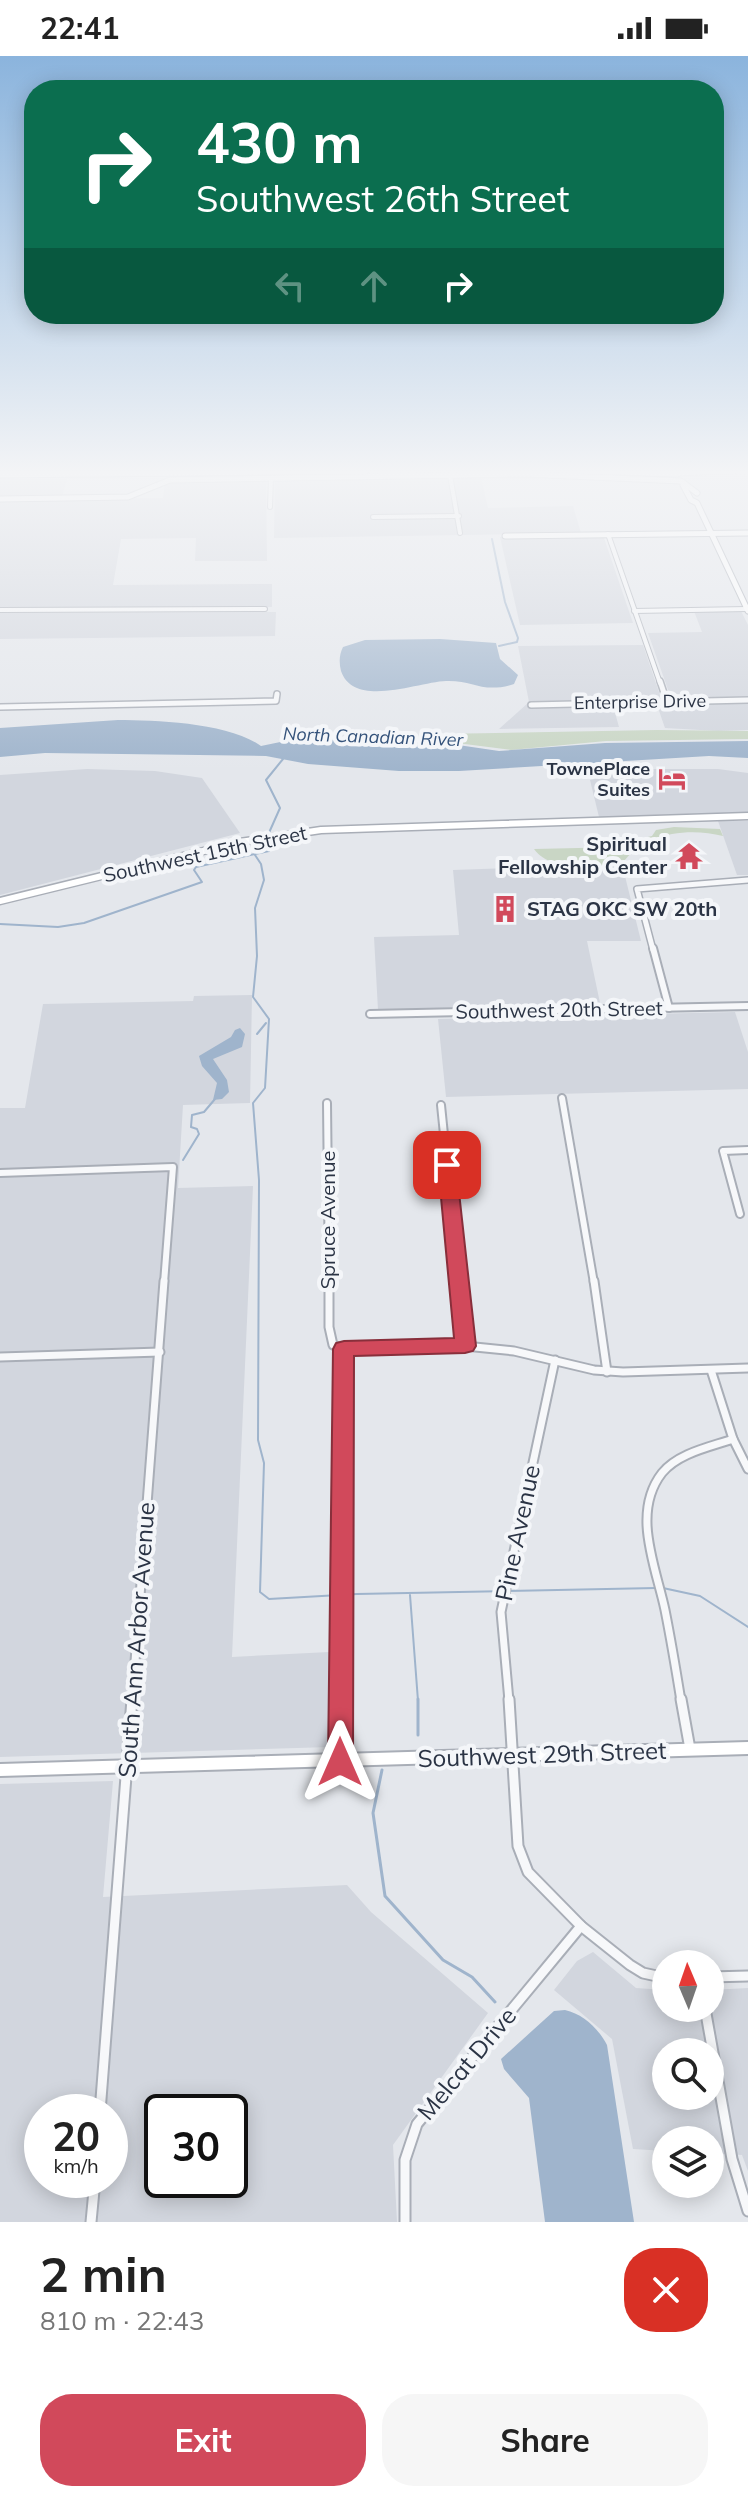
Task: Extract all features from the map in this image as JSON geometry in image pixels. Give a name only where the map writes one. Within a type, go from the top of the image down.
[{"type":"street","points":[[621,571],[667,702]]},
{"type":"street","points":[[634,611],[748,610],[730,571]]},
{"type":"street","points":[[0,610],[265,609]]},
{"type":"street","points":[[0,707],[276,701],[277,694]]},
{"type":"street","name":"Enterprise Drive","points":[[531,705],[748,700]]},
{"type":"street","name":"Southwest 15th Street","points":[[0,901],[240,842],[299,833],[372,826],[748,816]]},
{"type":"street","points":[[669,1008],[637,889],[748,880]]},
{"type":"street","name":"Southwest 20th Street","points":[[370,1014],[748,1006]]},
{"type":"street","points":[[562,1098],[607,1372]]},
{"type":"street","name":"Spruce Avenue","points":[[327,1103],[330,1337],[333,1345],[344,1349]]},
{"type":"street","points":[[441,1105],[465,1346]]},
{"type":"street","points":[[740,1214],[723,1151],[748,1150]]},
{"type":"street","name":"South Ann Arbor Avenue","points":[[0,1173],[173,1167],[101,2094]]},
{"type":"street","points":[[340,1762],[344,1349],[465,1346],[555,1360],[607,1372],[748,1368]]},
{"type":"street","points":[[0,1357],[160,1352]]},
{"type":"street","name":"Pine Avenue","points":[[555,1360],[504,1592],[501,1632],[518,1846],[528,1872],[581,1926],[630,1965],[652,1975]]},
{"type":"street","points":[[711,1370],[733,1439],[748,1469]]},
{"type":"street","points":[[690,1749],[647,1521],[651,1495],[662,1473],[680,1458],[733,1439]]},
{"type":"street","name":"Southwest 29th Street","points":[[0,1770],[748,1748]]},
{"type":"street","name":"Melcat Drive","points":[[405,2222],[405,2160],[417,2124],[581,1926]]},
{"type":"street","points":[[724,1977],[748,1976]]},
{"type":"street","points":[[708,2022],[732,2159],[748,2211]]},
{"type":"street","points":[[91,2222],[93,2198]]},
{"type":"shaded area","points":[[0,571],[115,571],[113,585],[272,584],[272,607],[0,608]]},
{"type":"shaded area","points":[[508,571],[615,571],[633,623],[520,625]]},
{"type":"shaded area","points":[[694,611],[741,611],[748,625],[748,698],[671,698],[648,633],[702,632]]},
{"type":"shaded area","points":[[276,612],[275,636],[0,639],[0,613]]},
{"type":"shaded area","points":[[643,645],[662,701],[612,702],[619,727],[499,729],[529,702],[518,646]]},
{"type":"shaded area","points":[[748,703],[748,730],[718,731],[665,728],[657,705]]},
{"type":"shaded area","points":[[87,769],[155,771],[202,778],[240,833],[0,895],[0,775]]},
{"type":"shaded area","points":[[640,769],[718,769],[748,773],[748,812],[599,817],[590,780]]},
{"type":"shaded area","points":[[718,821],[748,821],[748,875],[737,875]]},
{"type":"shaded area","points":[[622,864],[641,941],[587,941],[600,1003],[378,1010],[374,937],[459,935],[453,870]]},
{"type":"shaded area","points":[[252,995],[250,1103],[183,1105],[178,1188],[253,1186],[232,1657],[329,1652],[331,1747],[0,1757],[0,1108],[25,1108],[43,1004],[193,1001],[194,996]]},
{"type":"shaded area","points":[[735,1012],[748,1052],[748,1089],[446,1097],[438,1019]]},
{"type":"shaded area","points":[[113,1781],[103,1897],[347,1885],[371,1912],[488,2013],[393,2145],[397,2222],[0,2222],[0,1784]]},
{"type":"shaded area","points":[[593,1952],[636,1988],[652,1989],[652,2022],[724,2022],[724,1989],[748,1988],[748,2171],[742,2155],[724,2154],[724,2126],[652,2126],[652,2150],[633,2149],[612,2039],[554,1990],[577,1961]]},
{"type":"green space","points":[[748,731],[748,739],[606,741],[511,750],[441,741],[438,734]]},
{"type":"green space","points":[[674,827],[720,829],[723,836],[695,832],[667,835],[642,845],[622,864],[562,865],[542,857],[534,849],[623,847],[631,841],[652,836],[656,830]]},
{"type":"water","points":[[440,639],[496,643],[500,659],[518,675],[514,684],[494,688],[446,681],[373,691],[359,689],[348,682],[341,671],[343,647],[365,640]]},
{"type":"water","points":[[118,720],[172,722],[212,728],[231,732],[261,746],[290,740],[391,739],[424,740],[499,751],[605,743],[748,741],[748,758],[709,756],[459,771],[399,771],[308,764],[266,756],[45,753],[0,757],[0,728]]},
{"type":"water","points":[[240,1028],[245,1034],[242,1047],[213,1059],[227,1080],[229,1092],[222,1099],[213,1100],[217,1083],[202,1066],[199,1056]]},
{"type":"water","points":[[565,2010],[589,2023],[607,2045],[634,2222],[545,2222],[529,2098],[504,2069],[501,2059],[554,2011]]},
{"type":"waterway","points":[[499,571],[505,602],[518,638],[517,642],[499,646]]},
{"type":"waterway","points":[[268,835],[280,808],[266,780],[283,759]]},
{"type":"waterway","points":[[0,924],[58,927],[84,923],[202,882],[194,870],[196,867],[269,851],[274,846],[270,841]]},
{"type":"waterway","points":[[255,855],[261,864],[264,880],[255,908],[257,956],[253,997],[269,1019],[265,1088],[253,1103],[259,1180],[258,1440],[264,1463],[260,1592],[269,1599],[357,1594],[656,1588]]},
{"type":"waterway","points":[[257,1034],[266,1023]]},
{"type":"waterway","points":[[183,1160],[199,1134],[197,1129],[191,1127],[192,1115],[204,1112],[215,1099]]},
{"type":"waterway","points":[[663,1588],[700,1596],[748,1627]]},
{"type":"waterway","points":[[410,1595],[418,1701]]},
{"type":"waterway","points":[[418,1701],[418,1735]]},
{"type":"waterway","points":[[382,1770],[373,1813],[385,1896],[443,1960],[472,1977],[495,2002]]},
{"type":"place","name":"TownePlace Suites","points":[[672,779]]},
{"type":"place","name":"Spiritual Fellowship Center","points":[[689,856]]},
{"type":"place","name":"STAG OKC SW 20th","points":[[505,909]]},
{"type":"route","points":[[340,1762],[344,1349],[465,1346],[447,1165]]},
{"type":"water label","name":"North Canadian River","points":[[373,737]]}]
